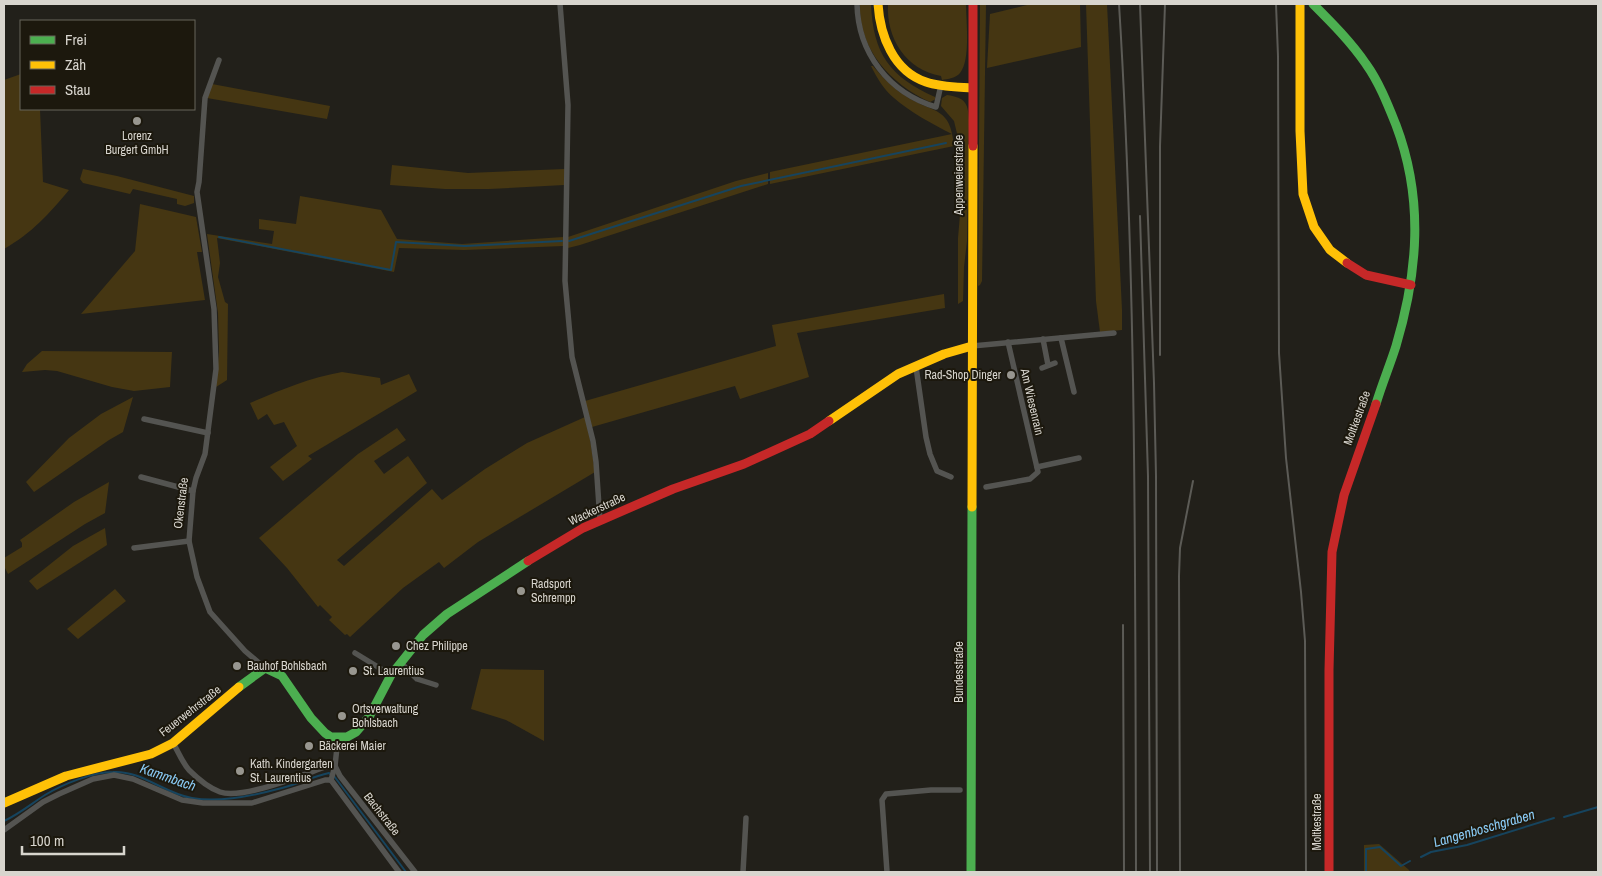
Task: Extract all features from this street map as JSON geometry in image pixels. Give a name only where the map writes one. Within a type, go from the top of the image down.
[{"type":"street","points":[[560,4],[568,105],[566,291],[572,357],[595,455],[600,521]]},
{"type":"street","points":[[857,4],[857,17],[865,45],[878,68],[888,79],[906,94],[936,107],[941,85]]},
{"type":"street","points":[[878,4],[882,32],[888,48],[898,63],[912,76],[924,82],[972,88]]},
{"type":"street","name":"Appenweierstraße","points":[[971,471],[973,4]]},
{"type":"street","points":[[1300,4],[1300,131],[1303,194],[1314,227],[1330,250],[1353,268],[1366,275],[1411,285]]},
{"type":"street","name":"Moltkestraße","points":[[1313,4],[1345,37],[1367,65],[1388,104],[1402,141],[1411,177],[1416,227],[1411,285],[1396,346],[1344,495],[1332,552],[1329,670],[1329,872]]},
{"type":"street","name":"Okenstraße","points":[[219,60],[205,98],[199,182],[196,192],[214,310],[216,370],[205,454],[193,491],[189,541],[197,577],[210,612],[245,651],[265,668],[282,676],[311,718],[325,733],[338,738]]},
{"type":"street","name":"Wackerstraße","points":[[338,738],[347,737],[356,732],[369,717],[391,675],[423,635],[447,614],[511,571],[582,528],[673,489],[744,464],[810,434],[898,374],[944,354],[972,346],[1114,333]]},
{"type":"street","points":[[1061,338],[1074,392]]},
{"type":"street","points":[[1043,339],[1045,366],[1055,363]]},
{"type":"street","name":"Am Wiesenrain","points":[[1008,342],[1036,467]]},
{"type":"street","points":[[916,367],[930,454],[937,471],[951,477]]},
{"type":"street","points":[[144,419],[208,433]]},
{"type":"street","points":[[986,486],[1030,479],[1038,472],[1036,467],[1079,458]]},
{"type":"street","name":"Bundesstraße","points":[[971,471],[971,872]]},
{"type":"street","points":[[141,477],[193,491]]},
{"type":"street","points":[[134,548],[189,541]]},
{"type":"street","points":[[355,653],[391,675]]},
{"type":"street","points":[[401,663],[417,678],[436,686]]},
{"type":"street","name":"Feuerwehrstraße","points":[[4,803],[66,776],[151,754],[173,743],[248,679],[265,668]]},
{"type":"street","points":[[332,780],[338,738]]},
{"type":"street","points":[[173,743],[188,769],[199,779],[221,792],[229,794],[264,788],[328,766],[335,768]]},
{"type":"street","name":"Bachstraße","points":[[335,768],[415,872]]},
{"type":"street","points":[[4,830],[43,802],[59,794],[93,779],[114,775],[133,780],[182,800],[203,803],[252,803],[325,780],[332,780]]},
{"type":"street","points":[[332,780],[399,872]]},
{"type":"street","points":[[880,872],[887,872],[883,797],[886,794],[931,790],[960,790]]},
{"type":"street","points":[[744,872],[746,818]]},
{"type":"shaded area","points":[[860,4],[871,4],[872,22],[876,37],[880,50],[887,62],[906,81],[936,99],[930,102],[902,85],[880,63],[871,50],[865,36]]},
{"type":"shaded area","points":[[888,4],[966,4],[967,50],[966,59],[960,73],[954,77],[942,80],[941,76],[929,73],[908,60],[895,40],[891,29],[888,17]]},
{"type":"shaded area","points":[[980,4],[986,4],[982,281],[978,286]]},
{"type":"shaded area","points":[[1031,4],[1080,4],[1081,47],[987,68],[990,14]]},
{"type":"shaded area","points":[[1086,4],[1107,4],[1122,310],[1122,330],[1100,332],[1096,301]]},
{"type":"shaded area","points":[[871,66],[902,94],[945,117],[952,133],[954,146],[770,184],[770,172],[952,134],[915,113],[894,98],[881,84]]},
{"type":"shaded area","points":[[20,74],[20,110],[40,110],[43,182],[69,190],[40,222],[4,249],[4,80]]},
{"type":"shaded area","points":[[212,84],[330,106],[327,119],[207,98]]},
{"type":"shaded area","points":[[947,95],[965,102],[969,121],[967,241],[963,301],[958,304],[958,238],[962,191],[960,146],[954,121],[941,106],[942,98]]},
{"type":"shaded area","points":[[392,165],[468,173],[565,169],[564,185],[445,189],[390,185]]},
{"type":"shaded area","points":[[83,169],[194,196],[194,203],[185,206],[177,204],[177,199],[133,189],[130,194],[83,183],[80,179]]},
{"type":"shaded area","points":[[768,173],[768,184],[568,248],[568,237],[736,181]]},
{"type":"shaded area","points":[[300,196],[381,210],[397,239],[462,244],[563,237],[563,246],[464,250],[399,248],[394,272],[217,238],[220,263],[218,277],[225,302],[228,304],[227,380],[216,387],[219,352],[218,313],[207,234],[272,244],[274,231],[259,229],[259,219],[296,224]]},
{"type":"shaded area","points":[[140,204],[196,217],[202,252],[197,252],[205,300],[81,314],[135,251]]},
{"type":"shaded area","points":[[944,294],[945,308],[797,333],[809,377],[740,399],[735,386],[592,427],[585,401],[776,346],[772,325]]},
{"type":"shaded area","points":[[42,351],[172,352],[170,387],[134,391],[112,387],[57,371],[22,372],[27,364]]},
{"type":"shaded area","points":[[342,372],[380,378],[381,385],[409,374],[417,391],[308,456],[312,459],[283,481],[270,467],[297,446],[284,422],[274,425],[267,414],[258,420],[250,403],[306,381]]},
{"type":"shaded area","points":[[133,397],[123,432],[34,492],[26,482],[69,438],[101,414]]},
{"type":"shaded area","points":[[585,417],[595,472],[478,542],[444,568],[439,562],[403,588],[350,637],[347,634],[345,635],[329,620],[332,617],[320,605],[318,607],[287,568],[259,538],[358,454],[397,428],[406,440],[374,461],[384,474],[408,456],[427,483],[337,560],[344,566],[432,489],[442,500],[485,469],[527,443]]},
{"type":"shaded area","points":[[109,482],[105,513],[8,574],[4,566],[4,558],[22,547],[20,540],[74,502]]},
{"type":"shaded area","points":[[105,528],[107,545],[37,590],[29,581],[73,546]]},
{"type":"shaded area","points":[[115,589],[126,601],[78,639],[67,629]]},
{"type":"shaded area","points":[[481,669],[544,670],[544,741],[506,720],[471,709]]},
{"type":"shaded area","points":[[1379,844],[1410,872],[1364,872],[1364,845]]},
{"type":"waterway","points":[[569,241],[741,186],[946,143]]},
{"type":"waterway","points":[[219,237],[391,270],[396,242],[465,246],[562,241]]},
{"type":"waterway","name":"Kammbach","points":[[4,821],[60,787],[87,776],[105,773],[123,772],[143,778],[182,796],[214,800],[258,794],[330,774]]},
{"type":"waterway","name":"Kammbach","points":[[334,776],[406,872]]},
{"type":"waterway","name":"Langenboschgraben","points":[[1564,817],[1598,807]]},
{"type":"waterway","name":"Langenboschgraben","points":[[1421,857],[1431,852],[1467,845],[1554,818]]},
{"type":"waterway","name":"Langenboschgraben","points":[[1366,872],[1366,849],[1380,847],[1401,866],[1410,861]]},
{"type":"railway","points":[[1119,4],[1125,112],[1132,329],[1136,872]]},
{"type":"railway","points":[[1140,4],[1156,476],[1157,872]]},
{"type":"railway","points":[[1160,355],[1160,146],[1165,4]]},
{"type":"railway","points":[[1276,4],[1278,56],[1279,353],[1286,458],[1305,641],[1306,872]]},
{"type":"railway","points":[[1140,216],[1148,476],[1150,872]]},
{"type":"railway","points":[[1180,872],[1179,576],[1180,548],[1193,481]]},
{"type":"railway","points":[[1123,625],[1124,872]]},
{"type":"traffic: fast","points":[[1313,4],[1354,48],[1375,78],[1396,125],[1411,180],[1415,235],[1409,291],[1396,346],[1376,404]]},
{"type":"traffic: fast","points":[[971,872],[972,507]]},
{"type":"traffic: fast","points":[[239,687],[265,668],[282,676],[311,718],[325,733],[331,737],[347,737],[356,732],[369,717],[391,675],[423,635],[447,614],[528,561]]},
{"type":"traffic: slow","points":[[878,4],[885,39],[897,61],[905,70],[931,84],[972,88]]},
{"type":"traffic: slow","points":[[1300,4],[1300,131],[1303,194],[1314,227],[1330,250],[1347,263]]},
{"type":"traffic: slow","points":[[972,507],[973,146]]},
{"type":"traffic: slow","points":[[829,421],[898,374],[944,354],[972,346]]},
{"type":"traffic: slow","points":[[4,803],[66,776],[151,754],[173,743],[239,687]]},
{"type":"traffic: jam","points":[[973,4],[973,146]]},
{"type":"traffic: jam","points":[[1347,263],[1366,275],[1411,285]]},
{"type":"traffic: jam","points":[[1329,872],[1329,670],[1332,552],[1344,495],[1376,404]]},
{"type":"traffic: jam","points":[[528,561],[583,528],[673,489],[744,464],[810,434],[829,421]]},
{"type":"place","name":"Lorenz Burgert GmbH","points":[[137,121]]},
{"type":"place","name":"Rad-Shop Dinger","points":[[1011,375]]},
{"type":"place","name":"Radsport Schrempp","points":[[521,591]]},
{"type":"place","name":"Chez Philippe","points":[[396,646]]},
{"type":"place","name":"Bauhof Bohlsbach","points":[[237,666]]},
{"type":"place","name":"St. Laurentius","points":[[353,671]]},
{"type":"place","name":"Ortsverwaltung Bohlsbach","points":[[342,716]]},
{"type":"place","name":"Bäckerei Maier","points":[[309,746]]},
{"type":"place","name":"Kath. Kindergarten St. Laurentius","points":[[240,771]]}]
